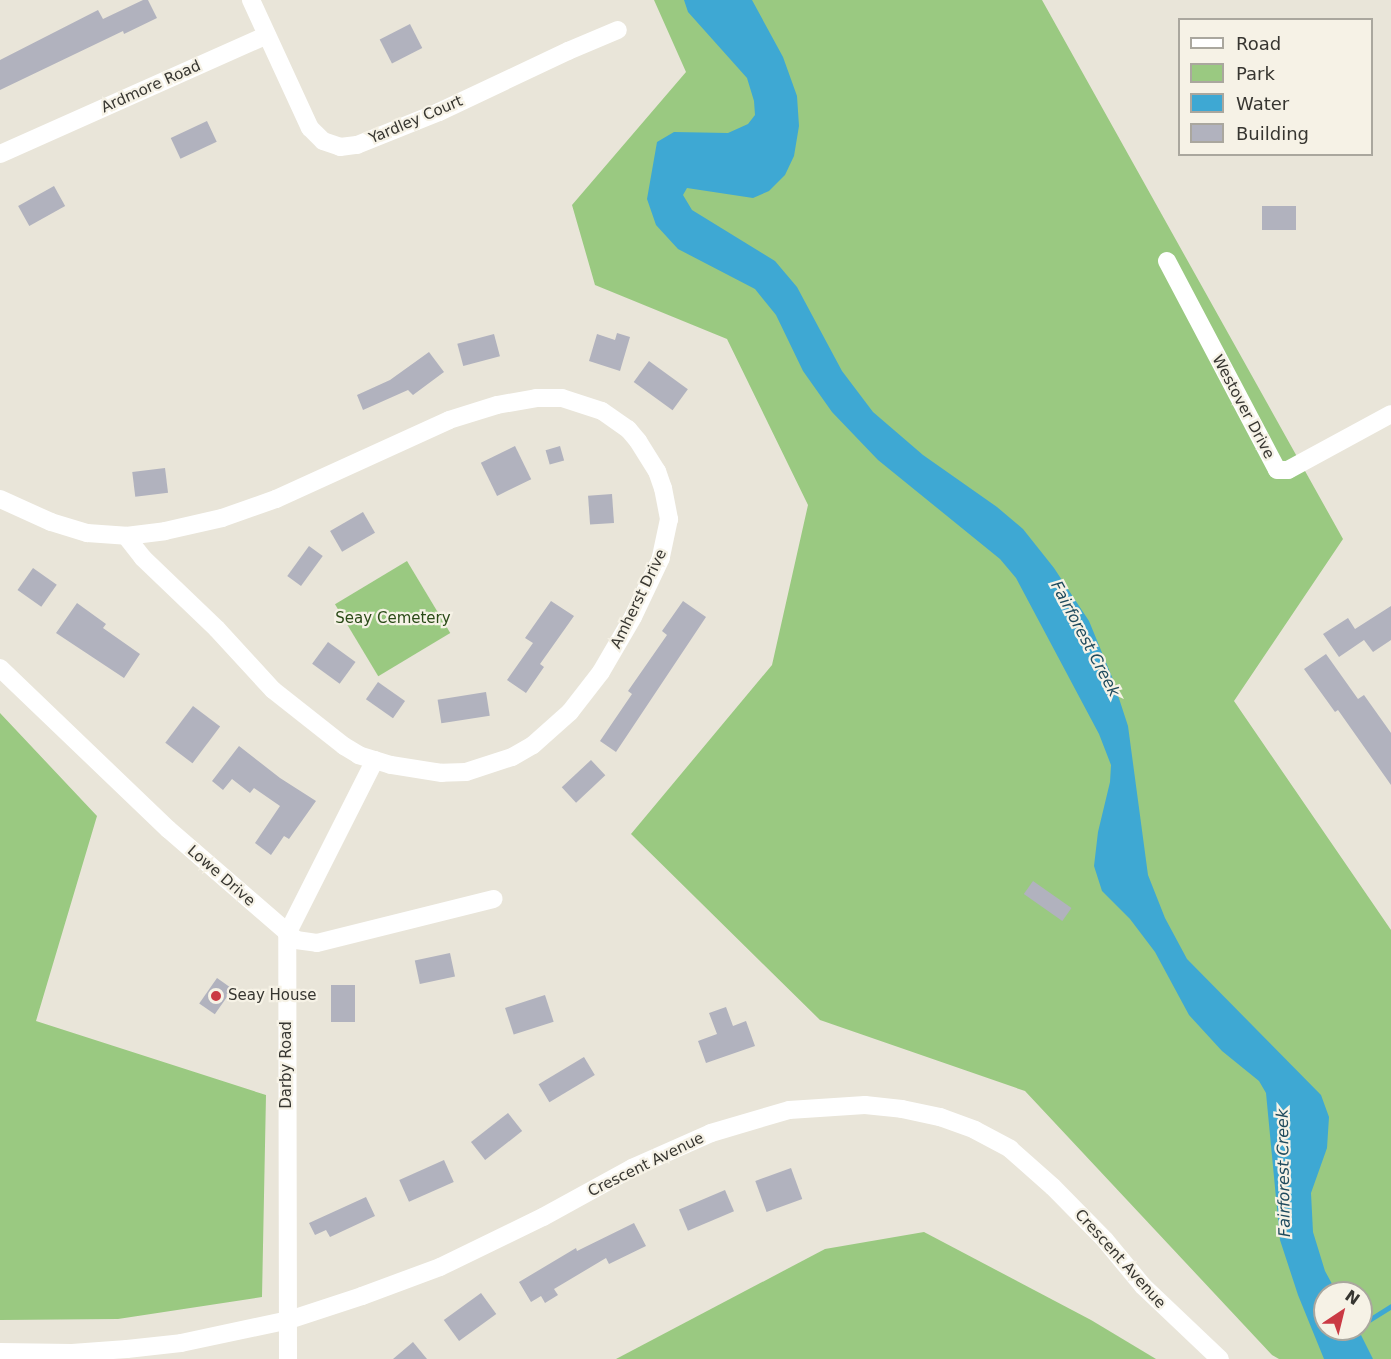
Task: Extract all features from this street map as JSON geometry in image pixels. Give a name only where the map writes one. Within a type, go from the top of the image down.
[{"type":"street","points":[[251,0],[267,35]]},
{"type":"street","name":"Yardley Court","points":[[267,35],[310,128],[323,141],[340,147],[357,145],[439,111],[618,30]]},
{"type":"street","name":"Ardmore Road","points":[[0,154],[267,35]]},
{"type":"street","name":"Westover Drive","points":[[1167,261],[1277,470],[1288,470],[1391,414]]},
{"type":"street","name":"Amherst Drive","points":[[0,499],[51,522],[87,533],[126,536],[165,531],[249,509],[329,476],[401,440],[449,420],[497,405],[536,398],[575,401],[602,411],[628,429],[649,455],[657,471],[667,505],[668,532],[661,558],[633,617],[586,693],[570,712],[533,744],[512,757],[466,772],[442,773],[391,765],[344,746],[273,690],[217,629],[143,558],[126,536]]},
{"type":"street","name":"Lowe Drive","points":[[0,668],[168,829],[296,940],[317,942],[494,898]]},
{"type":"street","name":"Darby Road","points":[[288,1359],[287,934],[375,760]]},
{"type":"street","name":"Crescent Avenue","points":[[0,1352],[72,1353],[127,1349],[181,1343],[288,1320],[440,1267],[543,1217],[632,1168],[711,1133],[789,1110],[827,1105],[865,1105],[902,1109],[940,1117],[975,1130],[1010,1149],[1053,1186],[1105,1240],[1143,1286],[1220,1359]]},
{"type":"green space","points":[[654,0],[1042,0],[1343,539],[1234,701],[1391,930],[1391,1359],[1279,1359],[1272,1355],[1025,1091],[820,1020],[631,834],[772,665],[808,505],[727,339],[595,285],[572,205],[686,72]]},
{"type":"green space","name":"Seay Cemetery","points":[[407,561],[450,633],[378,676],[335,604]]},
{"type":"green space","points":[[0,713],[97,816],[36,1021],[266,1095],[262,1297],[118,1319],[0,1320]]},
{"type":"green space","points":[[924,1232],[1091,1320],[1156,1359],[616,1359],[825,1249]]},
{"type":"water","name":"Fairforest Creek","points":[[684,0],[752,0],[783,57],[797,96],[799,126],[794,156],[785,175],[769,191],[753,198],[687,188],[683,195],[692,210],[775,261],[797,287],[842,371],[873,412],[923,455],[997,507],[1023,529],[1054,568],[1089,621],[1112,677],[1128,726],[1148,875],[1165,918],[1187,959],[1321,1095],[1329,1117],[1327,1148],[1311,1193],[1313,1232],[1330,1281],[1313,1281],[1313,1332],[1280,1240],[1266,1093],[1259,1081],[1222,1051],[1189,1015],[1155,952],[1130,919],[1102,891],[1094,866],[1098,832],[1110,782],[1111,765],[1099,734],[1016,578],[1000,559],[878,460],[832,412],[803,371],[776,315],[755,289],[678,249],[656,225],[647,199],[657,142],[674,132],[728,133],[748,124],[755,115],[754,101],[747,78],[688,12]]},
{"type":"water","points":[[1317,1341],[1364,1341],[1373,1359],[1324,1359]]},
{"type":"building","points":[[143,0],[148,0],[157,18],[124,34],[123,31],[0,90],[0,60],[98,10],[103,19]]},
{"type":"building","points":[[410,24],[422,48],[392,63],[380,39]]},
{"type":"building","points":[[207,121],[217,142],[180,159],[171,138]]},
{"type":"building","points":[[54,186],[65,206],[29,226],[18,206]]},
{"type":"building","points":[[1262,206],[1296,206],[1296,230],[1262,230]]},
{"type":"building","points":[[617,333],[630,337],[620,371],[589,361],[597,334],[615,340]]},
{"type":"building","points":[[494,334],[500,356],[463,366],[457,344]]},
{"type":"building","points":[[429,352],[444,372],[413,395],[408,390],[363,410],[357,395],[390,380]]},
{"type":"building","points":[[649,361],[688,389],[673,410],[634,382]]},
{"type":"building","points":[[515,446],[531,479],[497,496],[481,463]]},
{"type":"building","points":[[560,446],[564,460],[550,465],[546,450]]},
{"type":"building","points":[[165,468],[168,493],[135,497],[132,472]]},
{"type":"building","points":[[612,494],[614,523],[590,525],[588,496]]},
{"type":"building","points":[[363,512],[375,533],[342,552],[330,531]]},
{"type":"building","points":[[309,546],[323,556],[301,586],[287,576]]},
{"type":"building","points":[[33,568],[57,585],[41,607],[18,590]]},
{"type":"building","points":[[551,601],[574,616],[540,664],[544,667],[526,693],[507,680],[533,643],[525,638]]},
{"type":"building","points":[[683,601],[706,617],[616,752],[600,741],[632,694],[628,691],[667,635],[662,631]]},
{"type":"building","points":[[77,603],[106,624],[103,628],[140,654],[124,678],[56,633]]},
{"type":"building","points":[[1391,606],[1391,640],[1373,652],[1364,640],[1339,657],[1323,634],[1348,618],[1355,629]]},
{"type":"building","points":[[328,642],[356,662],[340,684],[312,664]]},
{"type":"building","points":[[1326,654],[1358,699],[1364,695],[1391,733],[1391,785],[1338,710],[1335,712],[1304,669]]},
{"type":"building","points":[[378,682],[405,701],[393,718],[366,699]]},
{"type":"building","points":[[486,692],[490,716],[441,723],[438,700]]},
{"type":"building","points":[[193,706],[220,726],[192,763],[165,743]]},
{"type":"building","points":[[239,746],[280,778],[316,801],[289,839],[284,836],[271,855],[255,843],[280,806],[254,788],[250,793],[232,779],[223,790],[212,781]]},
{"type":"building","points":[[591,760],[605,775],[576,803],[562,787]]},
{"type":"building","points":[[1033,881],[1072,908],[1062,921],[1024,894]]},
{"type":"building","points":[[450,953],[455,976],[420,984],[415,960]]},
{"type":"building","name":"Seay House","points":[[217,978],[233,989],[215,1014],[199,1003]]},
{"type":"building","points":[[331,985],[355,985],[355,1022],[331,1022]]},
{"type":"building","points":[[545,995],[554,1022],[514,1035],[505,1008]]},
{"type":"building","points":[[726,1007],[733,1026],[746,1021],[755,1046],[706,1063],[698,1041],[717,1034],[709,1013]]},
{"type":"building","points":[[584,1057],[595,1075],[549,1102],[539,1084]]},
{"type":"building","points":[[508,1113],[522,1131],[485,1160],[471,1142]]},
{"type":"building","points":[[444,1160],[454,1182],[409,1202],[399,1180]]},
{"type":"building","points":[[791,1168],[802,1199],[767,1212],[755,1181]]},
{"type":"building","points":[[725,1190],[734,1211],[688,1231],[679,1210]]},
{"type":"building","points":[[366,1197],[375,1216],[330,1237],[326,1230],[315,1235],[309,1223]]},
{"type":"building","points":[[634,1223],[646,1246],[609,1264],[606,1258],[554,1289],[558,1295],[545,1303],[541,1296],[531,1302],[519,1282],[576,1248],[577,1251]]},
{"type":"building","points":[[481,1293],[496,1314],[459,1341],[444,1320]]},
{"type":"building","points":[[413,1342],[427,1359],[393,1359]]},
{"type":"waterway","points":[[1373,1317],[1391,1306]]},
{"type":"place","name":"Seay House","points":[[216,996]]}]
